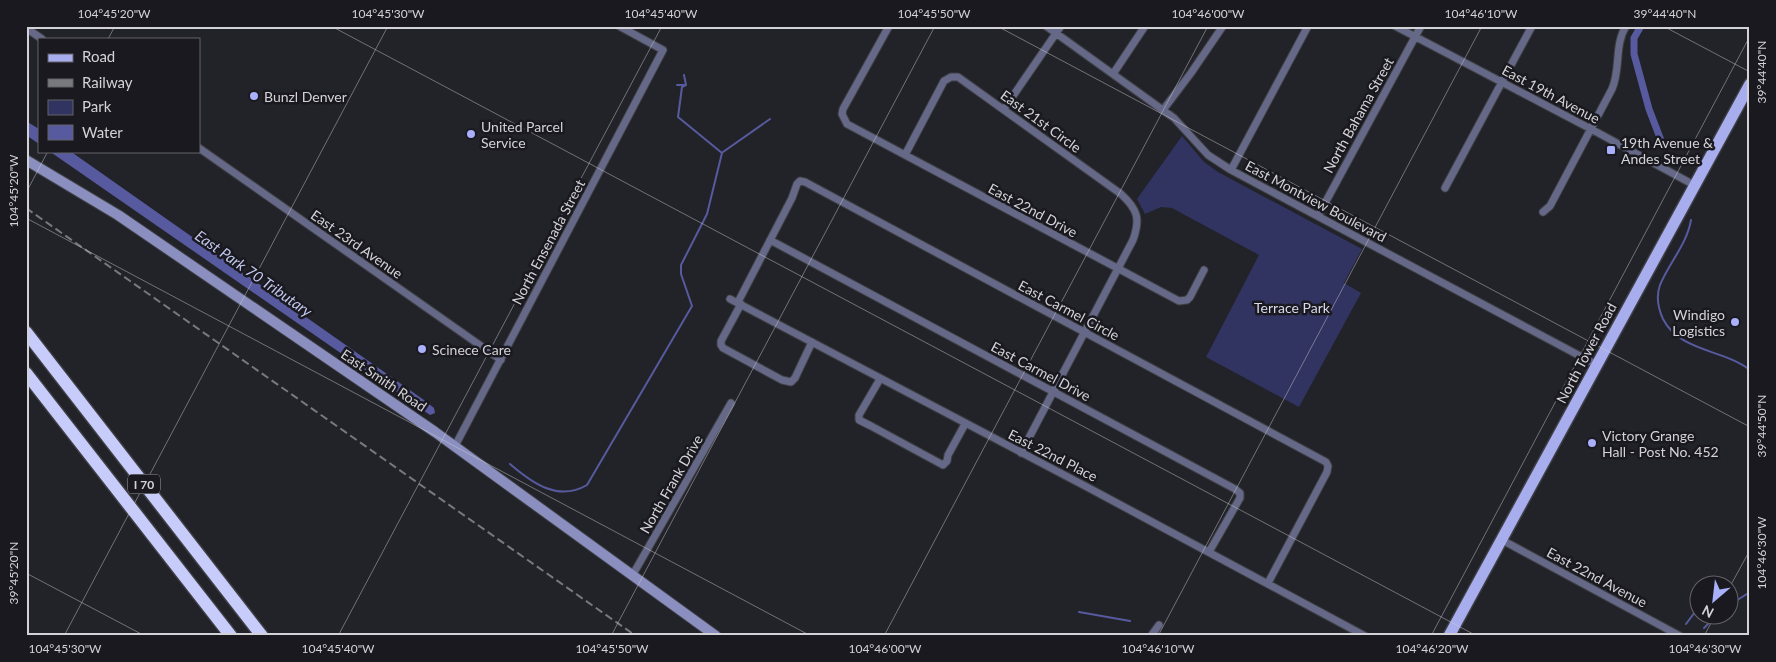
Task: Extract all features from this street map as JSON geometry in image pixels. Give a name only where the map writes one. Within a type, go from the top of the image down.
[{"type":"highway","name":"I 70","points":[[26,332],[262,636]]},
{"type":"highway","name":"I 70","points":[[26,373],[231,636]]},
{"type":"main road","name":"North Tower Road","points":[[1449,636],[1750,84]]},
{"type":"street","name":"North Ensenada Street","points":[[455,446],[663,50],[619,26]]},
{"type":"street","name":"East 22nd Drive","points":[[889,26],[844,106],[842,114],[847,124],[1179,301],[1183,302],[1190,297],[1204,270]]},
{"type":"street","name":"East Montview Boulevard","points":[[1046,26],[1185,127],[1208,155],[1231,170],[1597,365]]},
{"type":"street","points":[[1004,109],[1061,26]]},
{"type":"street","points":[[1113,74],[1145,26]]},
{"type":"street","points":[[1163,110],[1223,26]]},
{"type":"street","points":[[1231,170],[1308,26]]},
{"type":"street","name":"East 19th Avenue","points":[[1395,26],[1694,185]]},
{"type":"street","name":"North Bahama Street","points":[[1318,216],[1421,26]]},
{"type":"street","points":[[1445,188],[1532,26]]},
{"type":"street","points":[[1543,212],[1550,206],[1615,81],[1618,47],[1626,26]]},
{"type":"street","points":[[26,28],[41,38]]},
{"type":"street","name":"East 21st Circle","points":[[905,155],[946,79],[951,76],[958,77],[1121,194],[1133,207],[1137,216],[1136,230],[1117,269],[1021,453]]},
{"type":"street","name":"East 23rd Avenue","points":[[200,149],[501,360]]},
{"type":"street","name":"East Smith Road","points":[[26,160],[118,215],[455,446],[716,636]]},
{"type":"street","name":"East Carmel Circle","points":[[812,342],[795,378],[791,382],[782,380],[727,351],[721,345],[721,341],[739,303],[800,181],[1326,462],[1327,472],[1268,583]]},
{"type":"street","name":"East Carmel Drive","points":[[770,240],[1235,488],[1240,493],[1240,498],[1209,552]]},
{"type":"street","name":"East 22nd Place","points":[[730,299],[1365,636]]},
{"type":"street","points":[[880,378],[859,415],[859,420],[863,424],[871,426],[943,465],[947,461],[965,424]]},
{"type":"street","name":"North Frank Drive","points":[[632,576],[731,404]]},
{"type":"street","name":"East 22nd Avenue","points":[[1502,540],[1680,636]]},
{"type":"street","points":[[1151,636],[1159,625]]},
{"type":"green space","name":"Terrace Park","points":[[1182,136],[1204,162],[1218,172],[1362,249],[1344,283],[1361,293],[1299,407],[1206,357],[1259,255],[1172,208],[1161,207],[1145,214],[1137,199]]},
{"type":"water","points":[[26,121],[38,128],[38,143],[26,135]]},
{"type":"water","points":[[50,152],[71,152],[424,400],[434,408],[435,413],[430,415]]},
{"type":"waterway","points":[[1641,26],[1634,38],[1634,54],[1649,109],[1662,143]]},
{"type":"waterway","points":[[510,464],[527,478],[556,491],[566,492],[587,485],[692,306],[681,274],[681,265],[707,214],[722,153],[678,117],[682,87],[686,85],[684,75]]},
{"type":"waterway","points":[[677,85],[684,85]]},
{"type":"waterway","points":[[723,152],[770,119]]},
{"type":"waterway","points":[[1691,220],[1686,237],[1660,285],[1658,298],[1661,315],[1671,330],[1680,338],[1739,363],[1750,370]]},
{"type":"waterway","points":[[1738,600],[1750,592]]},
{"type":"waterway","points":[[1079,612],[1130,621]]},
{"type":"waterway","points":[[1704,628],[1708,624]]},
{"type":"railway","points":[[26,208],[636,636]]},
{"type":"place","name":"Bunzl Denver","points":[[254,96]]},
{"type":"place","name":"United Parcel Service","points":[[471,134]]},
{"type":"place","name":"19th Avenue & Andes Street","points":[[1611,150]]},
{"type":"place","name":"Windigo Logistics","points":[[1735,322]]},
{"type":"place","name":"Scinece Care","points":[[422,349]]},
{"type":"place","name":"Victory Grange Hall - Post No. 452","points":[[1592,443]]},
{"type":"water label","name":"East Park 70 Tributary","points":[[254,273]]}]
